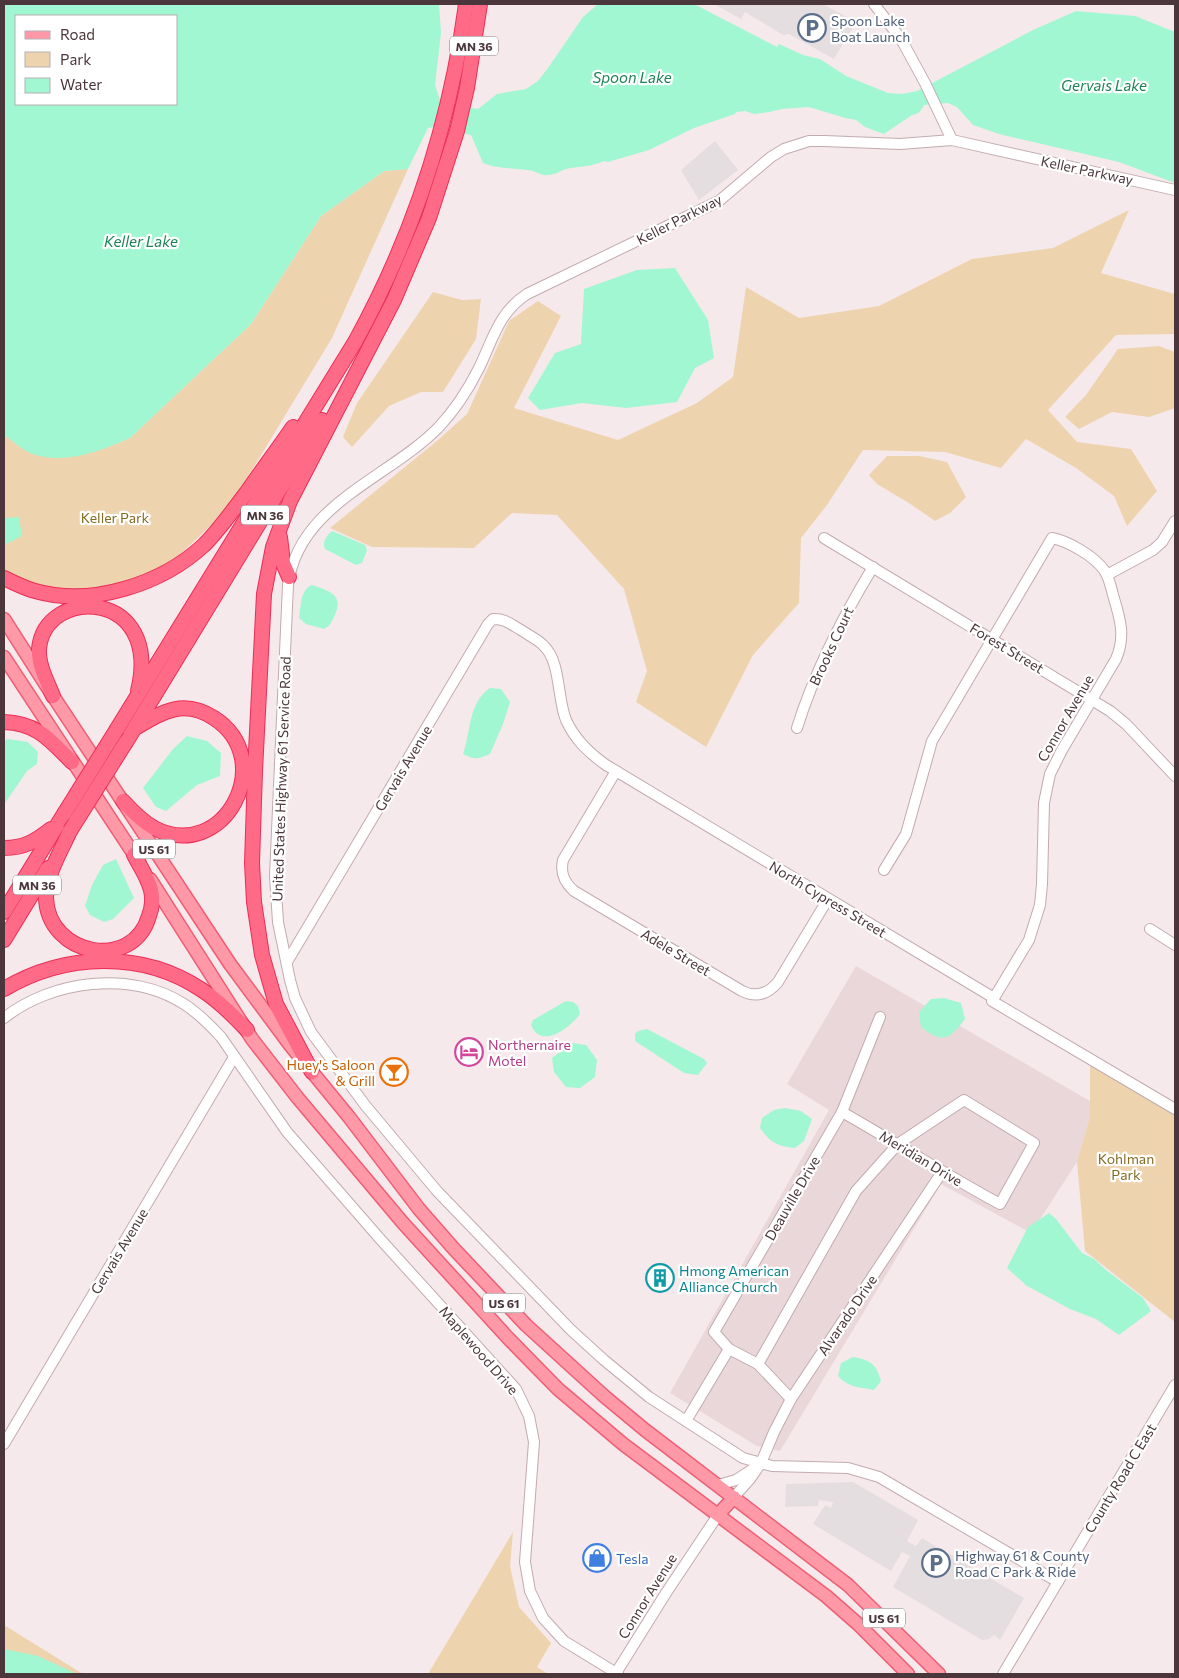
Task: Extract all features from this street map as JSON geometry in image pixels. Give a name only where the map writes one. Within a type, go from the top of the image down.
[{"type":"highway","name":"MN 36","points":[[4,912],[65,822],[126,742],[394,300],[429,218],[451,150],[460,86],[466,4]]},
{"type":"highway","name":"MN 36","points":[[4,940],[65,822],[117,729],[373,310],[420,200],[460,86],[480,4]]},
{"type":"highway","points":[[312,1072],[276,1004],[262,954],[254,902],[252,863],[262,615],[268,567],[280,526],[290,501],[394,300]]},
{"type":"highway","points":[[4,578],[46,593],[66,595],[102,594],[146,582],[186,560],[203,546],[223,524],[355,342]]},
{"type":"highway","points":[[280,526],[280,547],[283,563],[289,577]]},
{"type":"highway","points":[[53,696],[39,658],[39,648],[45,630],[58,616],[66,612],[96,606],[107,609],[124,618],[131,626],[139,642],[142,669],[139,688],[132,705]]},
{"type":"highway","points":[[123,801],[140,818],[157,829],[178,835],[189,834],[210,828],[228,814],[236,802],[243,781],[242,760],[233,738],[218,721],[209,715],[198,710],[177,708],[168,710],[134,729]]},
{"type":"highway","points":[[4,722],[38,730],[72,762]]},
{"type":"highway","points":[[4,848],[18,848],[28,845],[65,822]]},
{"type":"highway","points":[[65,822],[49,878],[46,898],[50,918],[56,927],[70,942],[81,948],[102,951],[112,950],[131,942],[145,927],[151,911],[151,890],[134,855]]},
{"type":"highway","points":[[4,989],[34,973],[54,967],[89,961],[124,961],[165,971],[190,982],[216,1000],[247,1030]]},
{"type":"main road","name":"US 61","points":[[4,619],[230,964],[419,1209],[496,1294],[565,1362],[645,1430],[848,1584],[939,1674]]},
{"type":"main road","name":"US 61","points":[[4,657],[247,1030],[297,1097],[403,1223],[508,1338],[558,1389],[623,1444],[826,1596],[858,1624],[908,1674]]},
{"type":"main road","name":"Connor Avenue","points":[[718,1515],[734,1497]]},
{"type":"street","points":[[874,4],[896,31],[925,83],[952,140]]},
{"type":"street","name":"Keller Parkway","points":[[332,508],[425,439],[451,413],[470,385],[503,316],[518,300],[719,202],[771,157],[798,144],[824,141],[900,144],[952,140],[1175,190]]},
{"type":"street","name":"United States Highway 61 Service Road","points":[[332,508],[304,538],[297,551],[289,577],[274,876],[278,922],[295,998],[311,1032],[365,1105],[437,1191],[580,1338],[637,1387],[730,1451],[744,1458],[772,1466],[848,1468],[879,1477],[1058,1582]]},
{"type":"street","points":[[1107,575],[1153,550],[1162,542],[1175,521]]},
{"type":"street","name":"Forest Street","points":[[824,538],[1093,699],[1126,724],[1175,776]]},
{"type":"street","name":"Connor Avenue","points":[[992,639],[1052,538],[1067,542],[1099,564],[1107,575],[1122,624],[1121,644],[1116,659],[1058,756],[1050,774],[1044,803],[1042,884],[1038,914],[1029,940],[994,998]]},
{"type":"street","name":"Brooks Court","points":[[797,728],[816,675],[834,635],[873,567]]},
{"type":"street","name":"Gervais Avenue","points":[[287,962],[488,624],[493,619],[501,618],[537,640]]},
{"type":"street","points":[[884,870],[906,834],[932,741],[992,639]]},
{"type":"street","name":"North Cypress Street","points":[[537,640],[544,646],[553,661],[562,708],[573,732],[592,755],[994,998],[992,1001],[1175,1109]]},
{"type":"street","name":"Adele Street","points":[[616,771],[563,860],[562,874],[574,891],[746,993],[761,994],[768,992],[778,982],[828,898]]},
{"type":"street","points":[[1150,929],[1175,945]]},
{"type":"street","name":"Maplewood Drive","points":[[4,1018],[33,1000],[60,990],[96,984],[129,985],[159,992],[184,1004],[221,1037],[287,1132],[345,1200],[516,1389],[529,1416],[534,1442],[525,1562],[530,1591],[543,1618],[564,1641],[617,1674]]},
{"type":"street","name":"Deauville Drive","points":[[729,1349],[714,1332],[842,1112],[880,1017]]},
{"type":"street","name":"Gervais Avenue","points":[[4,1444],[234,1057]]},
{"type":"street","name":"Meridian Drive","points":[[842,1112],[942,1172],[1000,1204],[1034,1143],[964,1100],[898,1144]]},
{"type":"street","points":[[758,1364],[856,1192],[898,1144]]},
{"type":"street","name":"Alvarado Drive","points":[[734,1497],[750,1480],[760,1463],[791,1399],[942,1172]]},
{"type":"street","points":[[686,1421],[729,1349],[758,1364],[791,1399]]},
{"type":"street","name":"County Road C East","points":[[1003,1674],[1175,1385]]},
{"type":"street","points":[[718,1485],[736,1480],[760,1463]]},
{"type":"street","name":"Connor Avenue","points":[[617,1674],[666,1593],[718,1515]]},
{"type":"street","points":[[704,1534],[715,1528],[732,1526]]},
{"type":"shaded area","name":"Spoon Lake Boat Launch","points":[[714,4],[823,4],[856,22],[834,59],[789,34],[783,35],[745,12],[741,19]]},
{"type":"shaded area","points":[[715,141],[738,170],[699,200],[681,170]]},
{"type":"shaded area","points":[[856,966],[1090,1101],[1090,1116],[1077,1162],[1031,1233],[941,1184],[780,1451],[757,1446],[670,1393],[829,1110],[787,1084]]},
{"type":"shaded area","name":"Highway 61 & County Road C Park & Ride","points":[[853,1482],[918,1520],[907,1541],[916,1546],[922,1538],[1024,1598],[1000,1640],[994,1635],[989,1639],[982,1640],[893,1587],[910,1556],[902,1552],[891,1571],[813,1524],[825,1505],[831,1508],[833,1502],[819,1500],[818,1506],[785,1507],[786,1484]]},
{"type":"green space","name":"Keller Park","points":[[408,169],[332,338],[229,508],[152,581],[57,596],[4,576],[4,435],[27,451],[55,458],[94,452],[130,438],[251,324],[321,216],[384,171]]},
{"type":"green space","points":[[1129,210],[1101,273],[1175,294],[1175,334],[1116,335],[1048,410],[1077,442],[1131,449],[1157,491],[1127,526],[1114,496],[1076,468],[1026,439],[1001,468],[945,452],[863,450],[827,505],[801,538],[799,603],[753,655],[706,747],[636,702],[647,671],[624,589],[557,515],[512,513],[474,548],[372,547],[330,528],[467,414],[509,321],[538,301],[561,316],[514,408],[618,440],[697,403],[733,377],[746,287],[799,318],[879,306],[972,259],[1053,248]]},
{"type":"green space","points":[[433,292],[462,300],[481,299],[476,339],[443,392],[421,392],[389,406],[352,447],[343,437],[357,403]]},
{"type":"green space","points":[[1159,346],[1175,352],[1175,408],[1149,417],[1112,412],[1079,429],[1065,417],[1086,395],[1118,349]]},
{"type":"green space","points":[[887,456],[919,456],[947,462],[966,497],[950,513],[935,521],[877,484],[869,475]]},
{"type":"green space","name":"Kohlman Park","points":[[1090,1063],[1175,1114],[1175,1322],[1085,1251],[1077,1162],[1090,1116]]},
{"type":"green space","points":[[513,1532],[510,1566],[519,1607],[551,1643],[537,1667],[548,1674],[428,1674]]},
{"type":"green space","points":[[4,1625],[83,1674],[4,1674]]},
{"type":"water","name":"Keller Lake","points":[[4,4],[439,4],[441,33],[435,85],[441,103],[478,109],[497,94],[526,89],[538,81],[583,17],[598,4],[694,4],[777,47],[779,44],[803,55],[820,59],[846,76],[888,93],[902,94],[917,91],[1033,30],[1076,11],[1135,16],[1175,32],[1175,183],[1119,162],[999,134],[973,125],[957,107],[948,103],[924,105],[921,111],[884,134],[865,127],[856,120],[809,107],[754,114],[745,111],[736,112],[735,114],[694,128],[649,150],[608,162],[604,161],[546,175],[527,170],[495,167],[483,163],[471,135],[434,127],[428,128],[408,169],[384,171],[321,216],[251,324],[130,438],[94,452],[68,457],[42,457],[23,449],[4,435]]},
{"type":"water","points":[[675,268],[708,320],[714,358],[695,368],[677,402],[626,408],[582,403],[540,410],[528,398],[555,353],[581,344],[584,289],[637,270]]},
{"type":"water","points":[[19,517],[22,536],[4,545],[4,518]]},
{"type":"water","points":[[332,531],[365,545],[367,550],[362,563],[356,565],[325,549],[325,539]]},
{"type":"water","points":[[312,585],[325,589],[337,599],[337,610],[334,617],[324,629],[306,624],[299,618],[303,594]]},
{"type":"water","points":[[490,688],[501,689],[510,702],[490,754],[474,758],[463,754],[471,718],[483,694]]},
{"type":"water","points":[[187,736],[207,741],[221,753],[220,776],[197,785],[166,811],[156,807],[143,788],[173,749]]},
{"type":"water","points":[[8,739],[28,742],[38,752],[37,764],[27,771],[5,803],[4,741]]},
{"type":"water","points":[[116,859],[134,898],[113,919],[104,922],[90,915],[85,906],[92,885],[103,865]]},
{"type":"water","points":[[944,998],[961,1003],[965,1019],[950,1035],[940,1037],[921,1027],[919,1012],[931,999]]},
{"type":"water","points":[[566,1001],[573,1002],[578,1006],[580,1014],[575,1020],[556,1034],[541,1036],[536,1032],[531,1025],[533,1020]]},
{"type":"water","points":[[647,1029],[704,1059],[707,1063],[698,1075],[684,1073],[635,1041],[635,1034],[638,1031]]},
{"type":"water","points":[[572,1043],[586,1045],[597,1060],[595,1077],[580,1088],[566,1087],[554,1072],[552,1058]]},
{"type":"water","points":[[785,1108],[801,1111],[812,1119],[804,1141],[795,1148],[774,1142],[760,1128],[762,1118],[774,1110]]},
{"type":"water","points":[[1049,1213],[1056,1219],[1082,1253],[1094,1259],[1143,1298],[1151,1311],[1119,1335],[1096,1319],[1070,1309],[1027,1286],[1007,1268],[1028,1227]]},
{"type":"water","points":[[853,1357],[868,1361],[877,1370],[881,1381],[874,1390],[851,1385],[838,1376],[841,1363]]},
{"type":"water","points":[[4,1649],[38,1656],[77,1674],[4,1674]]},
{"type":"place","name":"Spoon Lake Boat Launch","points":[[812,28]]},
{"type":"place","name":"Northernaire Motel","points":[[469,1052]]},
{"type":"place","name":"Huey's Saloon & Grill","points":[[394,1072]]},
{"type":"place","name":"Hmong American Alliance Church","points":[[660,1278]]},
{"type":"place","name":"Tesla","points":[[597,1558]]},
{"type":"place","name":"Highway 61 & County Road C Park & Ride","points":[[936,1563]]},
{"type":"water label","name":"Spoon Lake","points":[[632,77]]},
{"type":"water label","name":"Gervais Lake","points":[[1104,85]]}]
